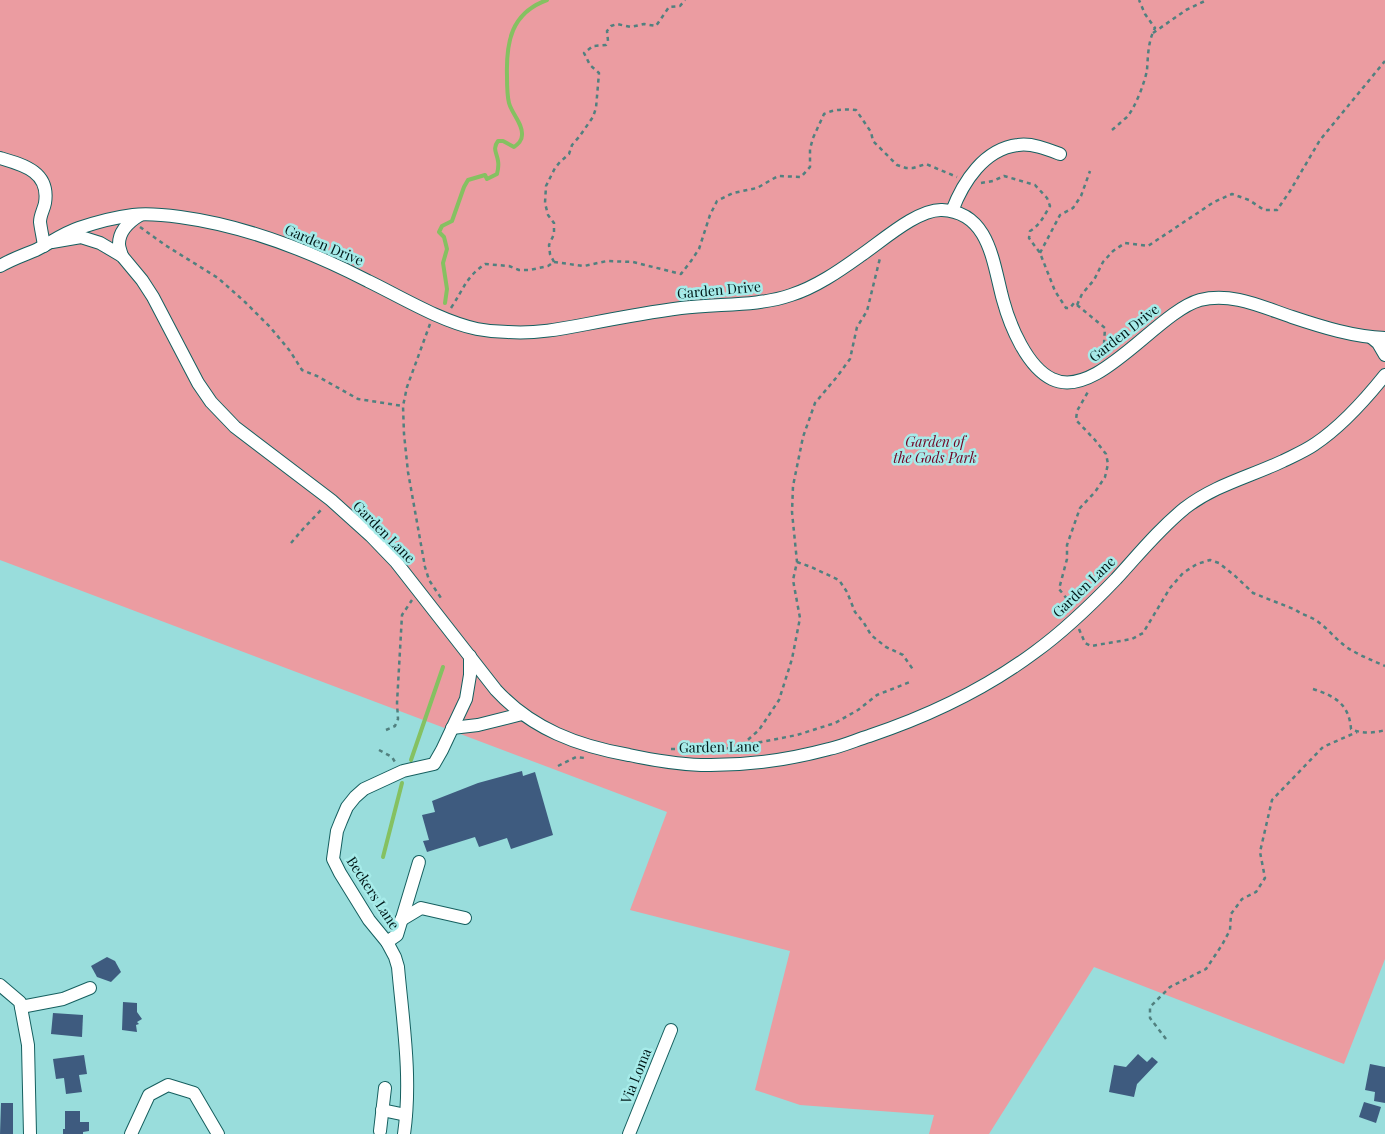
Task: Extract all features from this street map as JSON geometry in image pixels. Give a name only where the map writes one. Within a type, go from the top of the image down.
[{"type":"street","points":[[952,211],[958,194],[967,180],[985,160],[1001,150],[1018,145],[1035,146],[1060,154]]},
{"type":"street","points":[[0,158],[21,164],[38,174],[46,190],[45,203],[40,220],[48,244]]},
{"type":"street","name":"Garden Drive","points":[[0,266],[78,228],[135,214],[137,217],[159,214],[199,220],[278,241],[330,263],[444,318],[477,329],[524,333],[547,331],[657,311],[688,307],[742,305],[793,295],[823,280],[908,222],[923,213],[936,209],[952,211],[967,217],[978,227],[987,240],[1004,305],[1027,356],[1044,374],[1057,382],[1072,384],[1102,372],[1163,321],[1183,307],[1214,297],[1230,298],[1252,303],[1341,332],[1379,338],[1378,343],[1385,355]]},
{"type":"street","points":[[122,256],[119,245],[120,237],[126,227],[137,217]]},
{"type":"street","name":"Garden Lane","points":[[48,244],[81,237],[100,243],[122,256],[153,297],[198,382],[217,409],[235,427],[331,500],[390,555],[507,702],[540,725],[570,740],[612,752],[686,764],[742,764],[830,749],[924,716],[974,692],[1037,651],[1113,582],[1151,541],[1185,509],[1212,490],[1282,462],[1314,445],[1349,415],[1385,375]]},
{"type":"street","name":"Beckers Lane","points":[[404,1134],[408,1087],[406,1040],[398,967],[395,956],[387,942],[369,920],[333,859],[341,821],[355,797],[364,789],[402,772],[434,764],[466,699],[469,688],[470,656]]},
{"type":"street","points":[[452,728],[478,725],[522,714]]},
{"type":"street","points":[[387,942],[397,935],[419,862]]},
{"type":"street","points":[[402,920],[421,908],[465,918]]},
{"type":"street","points":[[0,985],[20,1002],[28,1045],[30,1134]]},
{"type":"street","points":[[21,1007],[63,1000],[90,988]]},
{"type":"street","name":"Via Loma","points":[[629,1134],[671,1030]]},
{"type":"street","points":[[131,1134],[149,1095],[168,1085],[194,1093],[218,1134]]},
{"type":"street","points":[[380,1131],[385,1088]]},
{"type":"street","points":[[382,1110],[406,1115]]},
{"type":"path","points":[[554,262],[550,254],[549,245],[554,234],[554,223],[548,215],[545,203],[546,186],[555,168],[570,154],[572,145],[593,117],[596,108],[599,73],[590,65],[584,53],[593,46],[606,45],[608,40],[607,31],[611,26],[617,24],[631,27],[644,24],[656,26],[669,7],[680,6],[685,0]]},
{"type":"path","points":[[1112,130],[1128,115],[1141,91],[1146,72],[1147,54],[1154,28],[1139,0]]},
{"type":"path","points":[[1152,34],[1186,10],[1207,0]]},
{"type":"path","points":[[1077,305],[1082,294],[1094,280],[1103,262],[1113,251],[1125,243],[1148,246],[1214,202],[1232,194],[1249,200],[1264,210],[1277,210],[1320,140],[1385,60]]},
{"type":"path","points":[[444,602],[429,580],[425,567],[408,472],[403,406],[407,387],[431,322],[444,318],[453,307],[460,291],[474,271],[485,264],[530,270],[548,266],[554,262],[584,266],[607,261],[632,262],[681,274],[699,249],[710,215],[717,201],[733,194],[756,188],[778,176],[801,177],[810,167],[810,149],[824,114],[841,108],[856,110],[871,132],[873,141],[897,165],[913,168],[926,164],[980,184],[1004,176],[1036,185],[1047,198],[1050,206],[1036,228],[1030,231],[1029,238],[1040,253],[1055,291],[1066,308],[1070,308],[1074,304],[1077,305]]},
{"type":"path","points":[[1040,253],[1060,215],[1073,208],[1081,196],[1090,171]]},
{"type":"path","points":[[137,217],[165,245],[218,278],[245,302],[270,327],[290,351],[302,370],[317,376],[358,399],[403,406]]},
{"type":"path","points":[[740,746],[759,730],[779,700],[792,660],[800,618],[793,580],[797,562],[792,512],[793,486],[803,438],[815,403],[850,359],[857,327],[867,311],[880,258],[874,246]]},
{"type":"path","points":[[1077,305],[1105,328],[1104,344],[1095,375],[1087,395],[1077,412],[1076,420],[1096,440],[1106,454],[1108,464],[1105,477],[1080,508],[1067,545],[1068,559],[1059,589],[1074,608],[1075,618],[1085,643],[1092,646],[1132,639],[1143,633],[1170,588],[1183,573],[1197,564],[1210,560],[1219,563],[1253,593],[1314,619],[1352,651],[1385,666]]},
{"type":"path","points":[[291,543],[331,500]]},
{"type":"path","points":[[797,562],[838,580],[847,592],[855,612],[871,634],[886,647],[903,655],[914,671]]},
{"type":"path","points":[[386,730],[395,726],[398,719],[397,703],[402,615],[429,580]]},
{"type":"path","points":[[669,749],[708,749],[740,746],[797,735],[834,723],[858,710],[877,695],[910,682]]},
{"type":"path","points":[[1313,689],[1334,698],[1344,706],[1350,719],[1351,729],[1357,732]]},
{"type":"path","points":[[1166,1040],[1150,1018],[1150,1007],[1170,987],[1206,969],[1230,930],[1232,914],[1242,899],[1256,892],[1264,878],[1260,852],[1272,800],[1322,747],[1357,732],[1385,730]]},
{"type":"path","points":[[379,750],[392,757],[402,772]]},
{"type":"path","points":[[558,766],[576,757],[593,760]]},
{"type":"green space","name":"Garden of the Gods Park","points":[[0,0],[1385,0],[1385,959],[1344,1064],[1094,967],[989,1134],[929,1134],[934,1115],[800,1105],[755,1090],[790,951],[630,910],[667,812],[0,560]]},
{"type":"building","points":[[522,771],[523,776],[535,772],[553,835],[511,849],[507,838],[479,847],[475,837],[427,852],[423,841],[429,840],[422,815],[435,812],[432,801],[478,783]]},
{"type":"building","points":[[107,957],[115,961],[121,972],[111,982],[97,977],[91,966]]},
{"type":"building","points":[[123,1002],[137,1003],[137,1012],[142,1019],[137,1022],[139,1024],[136,1025],[137,1032],[122,1030]]},
{"type":"building","points":[[53,1013],[83,1015],[82,1037],[51,1034]]},
{"type":"building","points":[[1138,1054],[1147,1062],[1152,1057],[1158,1062],[1137,1084],[1134,1097],[1109,1092],[1114,1065],[1126,1067]]},
{"type":"building","points":[[84,1055],[87,1074],[79,1075],[82,1092],[66,1094],[64,1078],[56,1079],[53,1059]]},
{"type":"building","points":[[1370,1064],[1385,1067],[1385,1103],[1374,1101],[1375,1092],[1365,1090]]},
{"type":"building","points":[[1364,1102],[1381,1107],[1376,1123],[1359,1117]]},
{"type":"building","points":[[1,1103],[13,1103],[13,1134],[0,1134]]},
{"type":"building","points":[[65,1111],[80,1111],[80,1122],[89,1122],[89,1131],[83,1132],[83,1134],[63,1134],[63,1129],[65,1129]]},
{"type":"waterway","points":[[445,303],[447,289],[443,263],[447,249],[444,237],[439,232],[442,226],[452,221],[468,180],[485,175],[487,179],[497,174],[498,163],[495,149],[498,141],[503,141],[514,147],[521,139],[521,127],[510,107],[508,97],[507,64],[510,40],[513,30],[525,13],[547,0]]},
{"type":"waterway","points":[[411,760],[443,667]]},
{"type":"waterway","points":[[383,857],[402,783]]}]
